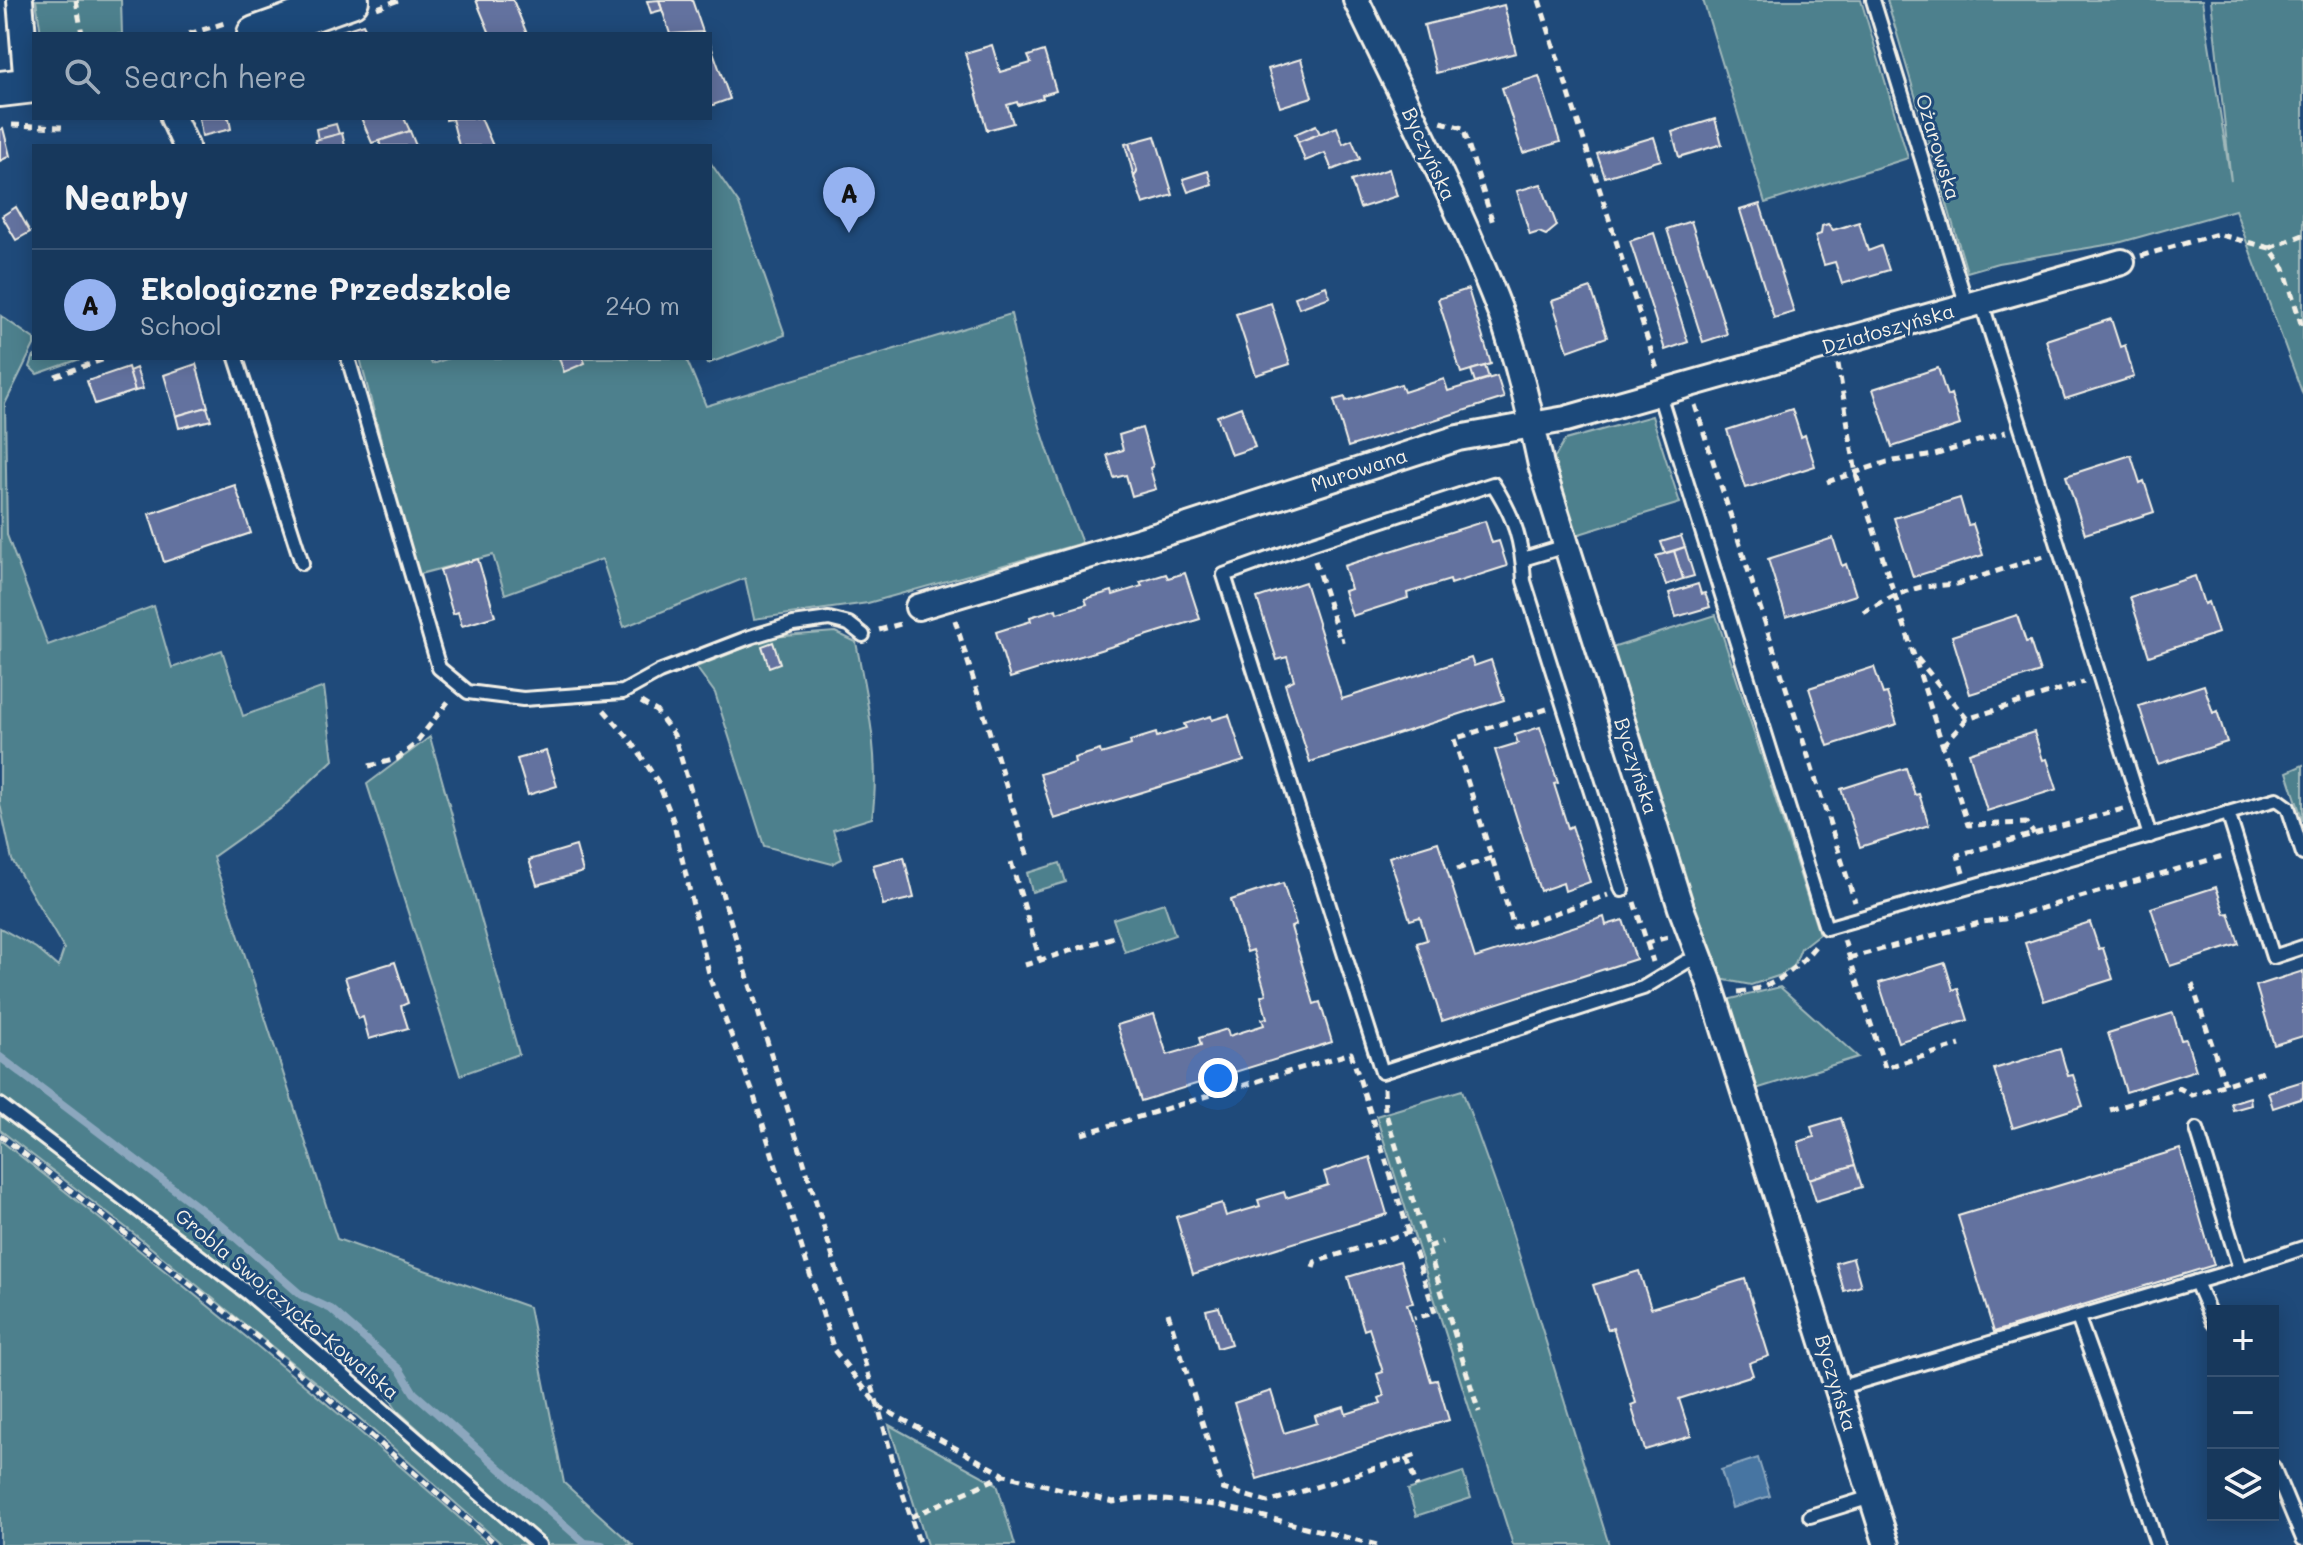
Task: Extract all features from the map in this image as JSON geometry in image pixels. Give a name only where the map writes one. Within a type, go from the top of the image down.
[{"type":"street","points":[[20,0],[20,86]]},
{"type":"street","points":[[261,32],[351,0]]},
{"type":"street","name":"Byczyńska","points":[[1356,0],[1466,230],[1501,314],[1566,546],[1713,995],[1887,1545]]},
{"type":"street","points":[[174,120],[185,144]]},
{"type":"street","name":"Działoszyńska","points":[[1533,426],[1662,393],[2122,262]]},
{"type":"street","name":"Murowana","points":[[918,607],[1188,526],[1458,438],[1533,426]]},
{"type":"lane","name":"Ożarowska","points":[[1873,0],[1974,304],[2021,427],[2150,836]]},
{"type":"lane","points":[[237,360],[302,563]]},
{"type":"lane","points":[[349,360],[439,668],[468,692],[523,699],[623,692],[659,672],[793,624],[829,619],[849,624],[863,635]]},
{"type":"lane","points":[[1662,393],[1832,926],[2277,799],[2288,807],[2303,854]]},
{"type":"lane","points":[[1622,890],[1524,581],[1523,559],[1512,513],[1493,484],[1224,575],[1382,1072],[1643,988],[1686,962],[1699,958]]},
{"type":"lane","points":[[1523,559],[1566,546]]},
{"type":"lane","points":[[2228,813],[2273,957],[2303,947]]},
{"type":"lane","name":"Grobla Swojczycko-Kowalska","points":[[0,1105],[248,1293],[539,1545]]},
{"type":"lane","points":[[2197,1129],[2240,1269]]},
{"type":"lane","points":[[1838,1388],[2303,1248]]},
{"type":"lane","points":[[2196,1282],[2207,1308]]},
{"type":"lane","points":[[2078,1318],[2157,1545]]},
{"type":"lane","points":[[2279,1481],[2303,1539]]},
{"type":"lane","points":[[1810,1516],[1871,1497]]},
{"type":"path","points":[[76,0],[82,32]]},
{"type":"path","points":[[1539,0],[1662,393]]},
{"type":"path","points":[[12,125],[62,127]]},
{"type":"path","points":[[2122,262],[2217,234],[2270,248],[2284,268],[2303,330]]},
{"type":"path","points":[[2270,248],[2303,235]]},
{"type":"path","points":[[1835,344],[1856,474],[1968,825],[2026,823],[2034,834]]},
{"type":"path","points":[[55,376],[97,360]]},
{"type":"path","points":[[1693,401],[1860,918]]},
{"type":"path","points":[[1827,482],[1887,462],[1935,455],[2021,427]]},
{"type":"path","points":[[1310,544],[1340,640],[1344,639]]},
{"type":"path","points":[[1863,612],[1895,595],[1921,587],[1957,584],[2060,551]]},
{"type":"path","points":[[863,635],[909,622],[918,607]]},
{"type":"path","points":[[953,611],[1028,857]]},
{"type":"path","points":[[1914,655],[1967,719]]},
{"type":"path","points":[[1943,746],[1967,719],[2099,677]]},
{"type":"path","points":[[369,766],[397,759],[414,745],[460,685]]},
{"type":"path","points":[[623,692],[656,711],[674,735],[920,1545]]},
{"type":"path","points":[[587,694],[632,742],[658,782],[673,820],[711,982],[753,1093],[834,1350],[878,1406],[1005,1475],[1113,1502],[1142,1498],[1217,1505],[1377,1545]]},
{"type":"path","points":[[1564,703],[1454,739],[1514,927],[1622,890],[1631,892],[1647,943],[1674,935]]},
{"type":"path","points":[[1968,888],[1958,855],[2140,804]]},
{"type":"path","points":[[1849,958],[2004,919],[2239,851]]},
{"type":"path","points":[[1457,869],[1492,858]]},
{"type":"path","points":[[1011,862],[1040,960]]},
{"type":"path","points":[[1713,995],[1750,991],[1781,980],[1798,967],[1832,926],[1849,958],[1885,1068],[1960,1045]]},
{"type":"path","points":[[1025,965],[1117,936]]},
{"type":"path","points":[[2192,984],[2225,1084]]},
{"type":"path","points":[[1082,1134],[1351,1053],[1435,1313],[1414,1318]]},
{"type":"path","points":[[2110,1110],[2179,1088],[2192,1095],[2266,1071]]},
{"type":"path","points":[[1382,1072],[1385,1111],[1479,1412]]},
{"type":"path","points":[[0,1135],[260,1339],[497,1545]]},
{"type":"path","points":[[1313,1268],[1315,1262],[1410,1232]]},
{"type":"path","points":[[1428,1247],[1442,1242]]},
{"type":"path","points":[[1168,1313],[1223,1489],[1268,1502],[1420,1454]]},
{"type":"path","points":[[1407,1458],[1417,1487]]},
{"type":"path","points":[[911,1517],[1005,1475]]},
{"type":"green space","points":[[36,0],[121,0],[122,32],[41,32]]},
{"type":"green space","points":[[1703,0],[1861,0],[1908,158],[1765,203]]},
{"type":"green space","points":[[1887,0],[2202,0],[2231,181],[2211,0],[2303,0],[2303,395],[2235,210],[2118,243],[1998,263],[1967,272]]},
{"type":"green space","points":[[712,165],[739,204],[785,335],[707,364],[705,360],[712,360]]},
{"type":"green space","points":[[1011,314],[1041,430],[1082,543],[868,603],[754,619],[745,578],[624,627],[602,559],[505,594],[493,555],[416,575],[361,360],[430,360],[432,364],[443,360],[687,360],[706,406]]},
{"type":"green space","points":[[1,316],[32,338],[32,349],[5,404],[7,535],[48,645],[154,606],[172,668],[222,650],[243,716],[324,687],[333,760],[282,808],[213,857],[337,1239],[529,1307],[564,1483],[633,1545],[548,1545],[398,1411],[382,1387],[314,1329],[282,1316],[254,1290],[0,1095],[0,928],[36,948],[58,967],[64,949],[12,860],[0,804]]},
{"type":"green space","points":[[32,360],[77,360],[37,374],[30,367]]},
{"type":"green space","points":[[1652,416],[1680,503],[1576,535],[1552,462],[1565,440]]},
{"type":"green space","points":[[1716,615],[1819,934],[1801,948],[1794,966],[1781,975],[1751,985],[1720,979],[1692,905],[1612,648]]},
{"type":"green space","points":[[835,632],[856,642],[872,730],[875,774],[872,818],[833,830],[842,859],[832,864],[764,846],[715,693],[696,667],[772,637]]},
{"type":"green space","points":[[430,737],[519,1054],[460,1075],[367,784]]},
{"type":"green space","points":[[2303,765],[2303,821],[2287,772]]},
{"type":"green space","points":[[1060,863],[1066,882],[1032,892],[1027,873]]},
{"type":"green space","points":[[1164,903],[1175,935],[1125,952],[1113,919]]},
{"type":"green space","points":[[1780,987],[1858,1057],[1756,1089],[1727,1000]]},
{"type":"green space","points":[[1462,1090],[1506,1213],[1609,1545],[1513,1545],[1376,1116]]},
{"type":"green space","points":[[0,1114],[281,1329],[528,1545],[503,1545],[358,1417],[133,1233],[0,1130]]},
{"type":"green space","points":[[0,1140],[248,1339],[490,1545],[0,1545]]},
{"type":"green space","points":[[889,1425],[997,1484],[1015,1545],[927,1545]]},
{"type":"green space","points":[[1463,1472],[1471,1498],[1416,1516],[1408,1490]]},
{"type":"water","points":[[1758,1458],[1770,1496],[1732,1508],[1721,1470]]},
{"type":"building","points":[[476,0],[513,0],[526,32],[489,32]]},
{"type":"building","points":[[659,0],[692,0],[703,32],[669,32]]},
{"type":"building","points":[[659,0],[662,10],[651,13],[647,1]]},
{"type":"building","points":[[1504,5],[1516,53],[1436,73],[1424,25]]},
{"type":"building","points":[[363,24],[367,32],[338,32]]},
{"type":"building","points":[[992,45],[1000,72],[1031,63],[1028,56],[1044,51],[1056,91],[1042,95],[1043,98],[1007,105],[1013,123],[987,130],[965,53]]},
{"type":"building","points":[[712,49],[730,99],[712,105]]},
{"type":"building","points":[[1301,59],[1312,97],[1280,107],[1268,69]]},
{"type":"building","points":[[1539,76],[1560,142],[1523,153],[1502,88]]},
{"type":"building","points":[[1715,119],[1722,144],[1679,157],[1672,132]]},
{"type":"building","points":[[199,120],[229,120],[231,129],[202,136]]},
{"type":"building","points":[[362,120],[405,120],[410,131],[372,143]]},
{"type":"building","points":[[452,120],[482,120],[492,144],[458,144]]},
{"type":"building","points":[[336,124],[339,134],[318,140],[316,129]]},
{"type":"building","points":[[1316,125],[1320,134],[1298,142],[1295,134]]},
{"type":"building","points":[[1337,127],[1343,144],[1352,140],[1360,159],[1332,170],[1325,153],[1305,161],[1298,142]]},
{"type":"building","points":[[3,128],[10,156],[0,161],[0,130]]},
{"type":"building","points":[[410,131],[415,144],[380,144],[379,141]]},
{"type":"building","points":[[342,133],[345,144],[316,144],[315,140]]},
{"type":"building","points":[[1155,136],[1173,195],[1143,204],[1134,177],[1137,171],[1129,143]]},
{"type":"building","points":[[1654,137],[1661,160],[1605,177],[1597,154]]},
{"type":"building","points":[[1129,143],[1137,171],[1134,177],[1125,144]]},
{"type":"building","points":[[1389,169],[1397,196],[1360,208],[1351,181]]},
{"type":"building","points":[[1208,171],[1212,184],[1188,192],[1183,179]]},
{"type":"building","points":[[1541,184],[1557,226],[1546,235],[1539,232],[1530,235],[1517,191]]},
{"type":"building","points":[[1760,204],[1794,312],[1774,318],[1740,210]]},
{"type":"building","points":[[16,207],[30,232],[16,240],[2,216]]},
{"type":"building","points":[[1691,221],[1727,334],[1703,342],[1667,229]]},
{"type":"building","points":[[1859,222],[1868,251],[1881,246],[1889,270],[1842,284],[1835,262],[1824,265],[1815,236],[1821,234],[1822,226],[1828,224],[1833,230]]},
{"type":"building","points":[[1654,233],[1688,342],[1665,350],[1630,241]]},
{"type":"building","points":[[1326,286],[1330,297],[1299,308],[1295,297]]},
{"type":"building","points":[[1591,288],[1607,337],[1568,351],[1552,301]]},
{"type":"building","points":[[1468,289],[1491,364],[1461,373],[1438,299]]},
{"type":"building","points":[[1271,303],[1290,364],[1256,375],[1236,314]]},
{"type":"building","points":[[2111,319],[2120,347],[2125,345],[2134,377],[2065,399],[2046,340]]},
{"type":"building","points":[[560,360],[584,360],[585,363],[564,372]]},
{"type":"building","points":[[196,364],[208,407],[176,416],[164,375]]},
{"type":"building","points":[[1485,366],[1489,378],[1475,382],[1471,370]]},
{"type":"building","points":[[128,367],[135,391],[95,404],[87,381]]},
{"type":"building","points":[[136,368],[143,389],[135,391],[129,371]]},
{"type":"building","points":[[1938,368],[1947,396],[1951,394],[1960,425],[1892,447],[1873,389]]},
{"type":"building","points":[[1497,376],[1504,398],[1348,447],[1334,400],[1345,397],[1346,401],[1401,384],[1404,392],[1444,379],[1448,391]]},
{"type":"building","points":[[207,407],[211,420],[179,428],[176,416]]},
{"type":"building","points":[[1241,407],[1255,447],[1231,455],[1217,416]]},
{"type":"building","points":[[1792,409],[1815,466],[1746,488],[1727,430]]},
{"type":"building","points":[[1142,428],[1156,489],[1132,496],[1126,475],[1114,478],[1107,455],[1123,450],[1119,435]]},
{"type":"building","points":[[2131,455],[2154,512],[2085,534],[2066,476]]},
{"type":"building","points":[[235,485],[251,533],[164,562],[149,514]]},
{"type":"building","points":[[1960,498],[1968,525],[1973,524],[1983,555],[1913,577],[1894,518]]},
{"type":"building","points":[[1485,521],[1492,543],[1499,541],[1507,566],[1451,584],[1450,580],[1407,593],[1408,598],[1352,616],[1344,591],[1351,589],[1344,566]]},
{"type":"building","points":[[1681,536],[1685,547],[1665,553],[1661,542]]},
{"type":"building","points":[[1833,538],[1856,595],[1786,617],[1768,559]]},
{"type":"building","points":[[1685,547],[1694,576],[1683,579],[1674,551]]},
{"type":"building","points":[[1674,551],[1683,579],[1666,585],[1656,556]]},
{"type":"building","points":[[478,559],[495,616],[462,626],[458,612],[453,614],[440,570]]},
{"type":"building","points":[[1185,573],[1200,619],[1010,678],[996,632],[1056,609],[1057,613],[1087,604],[1085,599],[1112,591],[1113,595],[1166,574],[1168,578]]},
{"type":"building","points":[[2195,576],[2218,633],[2149,656],[2130,597]]},
{"type":"building","points":[[1305,582],[1342,699],[1471,658],[1474,666],[1491,660],[1504,700],[1310,762],[1285,684],[1294,680],[1287,657],[1277,660],[1257,598]]},
{"type":"building","points":[[1698,584],[1710,607],[1676,617],[1669,593]]},
{"type":"building","points":[[2017,615],[2040,672],[1970,694],[1952,636]]},
{"type":"building","points":[[773,642],[780,663],[769,667],[762,646]]},
{"type":"building","points":[[1874,667],[1897,724],[1828,746],[1809,688]]},
{"type":"building","points":[[2204,685],[2227,742],[2158,764],[2139,706]]},
{"type":"building","points":[[1229,715],[1244,761],[1054,819],[1040,774],[1075,763],[1074,758],[1131,745],[1130,741],[1156,733],[1157,737],[1211,716],[1212,720]]},
{"type":"building","points":[[1540,727],[1568,828],[1572,826],[1590,882],[1565,891],[1563,883],[1540,891],[1495,750],[1518,743],[1515,735]]},
{"type":"building","points":[[2034,732],[2057,789],[1987,811],[1969,753]]},
{"type":"building","points":[[546,751],[557,786],[528,795],[517,759]]},
{"type":"building","points":[[1906,768],[1929,825],[1860,847],[1841,789]]},
{"type":"building","points":[[1438,842],[1475,958],[1604,917],[1606,925],[1623,920],[1636,959],[1442,1021],[1417,943],[1427,940],[1420,917],[1410,920],[1389,857]]},
{"type":"building","points":[[576,846],[583,872],[537,885],[529,860]]},
{"type":"building","points":[[904,857],[914,898],[883,905],[873,865]]},
{"type":"building","points":[[1283,883],[1296,925],[1291,927],[1314,1004],[1320,1002],[1332,1042],[1141,1101],[1117,1025],[1154,1014],[1167,1055],[1201,1045],[1199,1038],[1227,1029],[1229,1036],[1264,1025],[1262,1019],[1267,1018],[1261,996],[1266,994],[1253,950],[1247,952],[1231,900]]},
{"type":"building","points":[[2216,887],[2239,944],[2170,966],[2151,908]]},
{"type":"building","points":[[2090,922],[2113,979],[2044,1001],[2025,943]]},
{"type":"building","points":[[395,962],[408,1003],[401,1006],[408,1028],[369,1039],[363,1017],[358,1019],[345,977]]},
{"type":"building","points":[[1945,963],[1953,990],[1958,988],[1968,1020],[1898,1042],[1879,983]]},
{"type":"building","points":[[2303,971],[2303,1036],[2274,1045],[2256,986]]},
{"type":"building","points":[[2173,1013],[2181,1040],[2186,1039],[2196,1070],[2126,1092],[2108,1033]]},
{"type":"building","points":[[2060,1049],[2068,1076],[2073,1075],[2083,1106],[2013,1128],[1994,1069]]},
{"type":"building","points":[[2303,1081],[2303,1098],[2273,1108],[2268,1092]]},
{"type":"building","points":[[2250,1097],[2251,1105],[2233,1110],[2231,1103]]},
{"type":"building","points":[[1841,1118],[1855,1165],[1809,1179],[1798,1142],[1814,1137],[1811,1127]]},
{"type":"building","points":[[2180,1149],[2214,1265],[1994,1332],[1958,1216]]},
{"type":"building","points":[[1370,1157],[1387,1214],[1193,1274],[1176,1217],[1222,1203],[1226,1216],[1260,1206],[1258,1200],[1284,1192],[1286,1198],[1328,1185],[1324,1172]]},
{"type":"building","points":[[1855,1165],[1862,1187],[1816,1201],[1809,1179]]},
{"type":"building","points":[[1853,1258],[1861,1286],[1844,1291],[1836,1263]]},
{"type":"building","points":[[1400,1261],[1413,1303],[1407,1304],[1431,1381],[1437,1380],[1449,1420],[1257,1479],[1234,1403],[1271,1391],[1284,1433],[1317,1423],[1315,1416],[1344,1407],[1346,1414],[1381,1403],[1379,1398],[1384,1396],[1377,1374],[1383,1372],[1369,1328],[1364,1330],[1348,1277]]},
{"type":"building","points":[[1639,1271],[1651,1308],[1745,1279],[1769,1356],[1749,1363],[1753,1375],[1679,1399],[1691,1436],[1645,1450],[1631,1405],[1636,1403],[1622,1356],[1613,1328],[1608,1330],[1593,1285]]},
{"type":"building","points":[[1219,1307],[1231,1344],[1217,1348],[1206,1310]]},
{"type":"waterway","points":[[0,1057],[219,1223],[301,1295],[331,1309],[400,1370],[414,1393],[585,1543],[602,1545]]},
{"type":"place","name":"Ekologiczne Przedszkole","points":[[849,233]]}]
